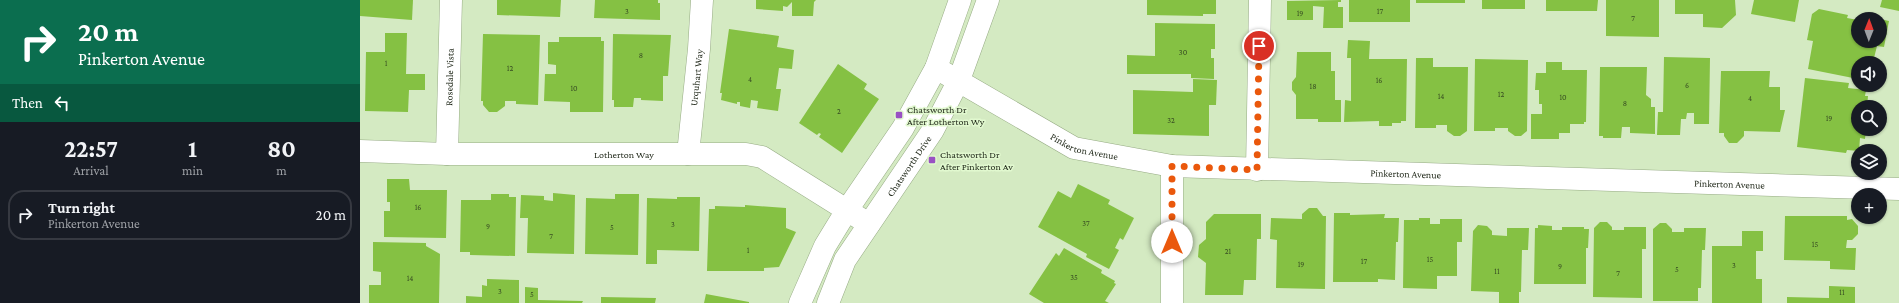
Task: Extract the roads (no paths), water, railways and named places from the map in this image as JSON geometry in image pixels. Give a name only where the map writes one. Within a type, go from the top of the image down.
[{"type":"street","name":"Rosedale Vista","points":[[447,154],[451,0]]},
{"type":"street","name":"Urquhart Way","points":[[688,154],[699,49],[702,0]]},
{"type":"street","points":[[800,303],[825,246],[847,210],[903,128],[936,68],[960,0]]},
{"type":"street","name":"Chatsworth Drive","points":[[828,303],[845,260],[933,130],[959,80],[988,0]]},
{"type":"street","points":[[1257,170],[1260,0]]},
{"type":"street","name":"Pinkerton Avenue","points":[[936,68],[1074,148],[1172,166],[1257,170],[1899,189]]},
{"type":"street","name":"Lotherton Way","points":[[360,151],[447,154],[746,154],[762,157],[868,224]]},
{"type":"street","points":[[1172,166],[1172,303]]},
{"type":"place","name":"Chatsworth Dr After Lotherton Wy","points":[[899,115]]},
{"type":"place","name":"Chatsworth Dr After Pinkerton Av","points":[[932,160]]}]
